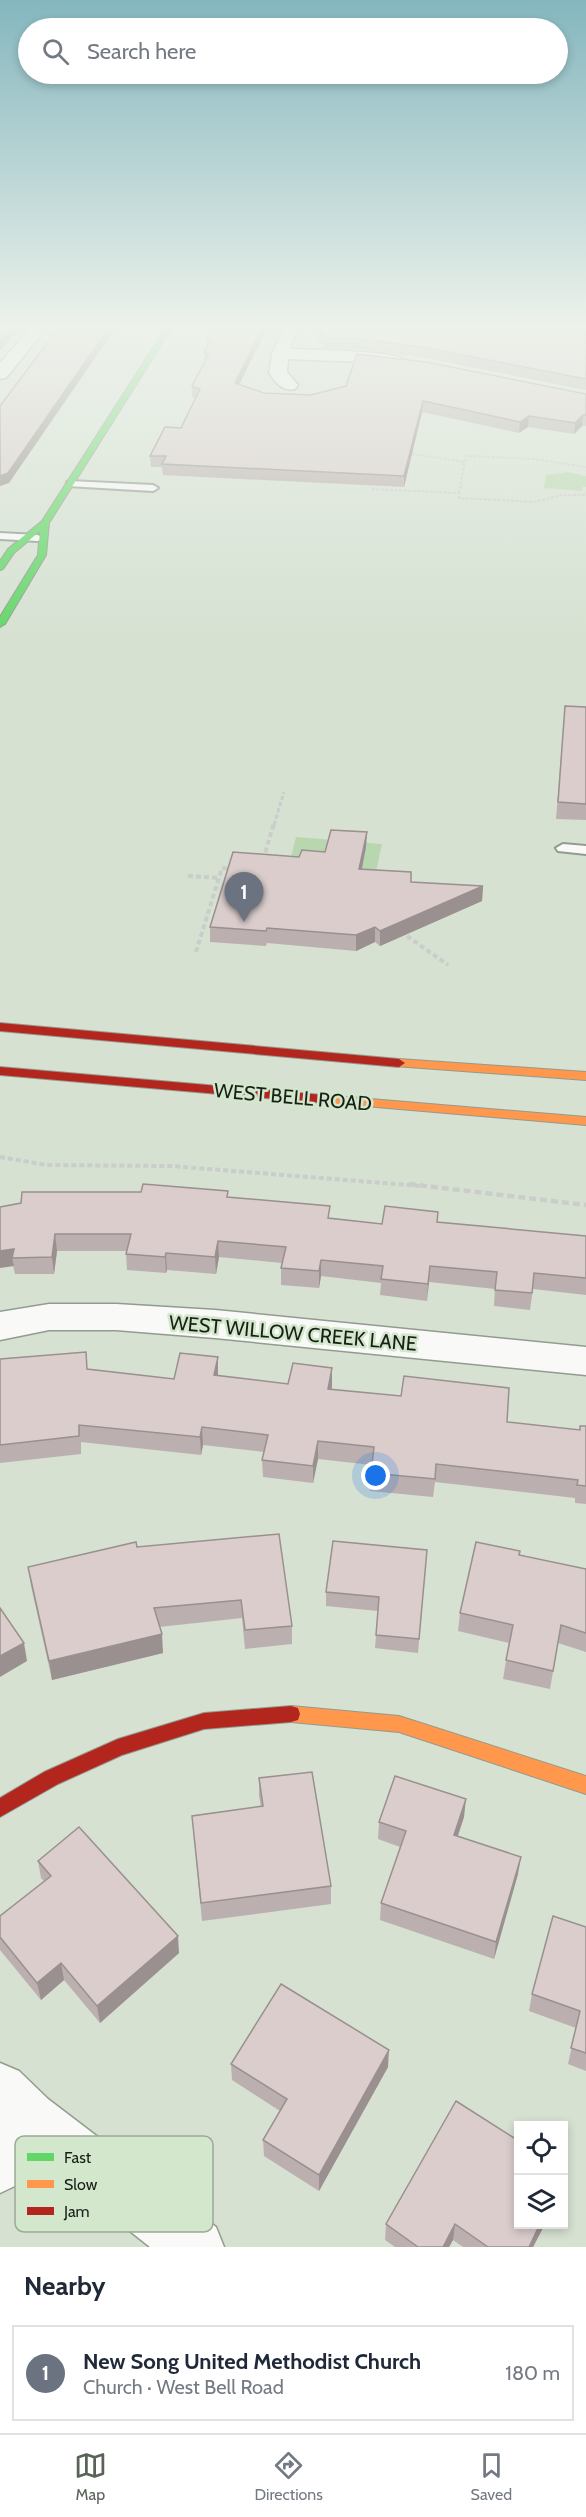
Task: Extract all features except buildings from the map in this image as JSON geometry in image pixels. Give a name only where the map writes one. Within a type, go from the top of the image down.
[{"type":"main road","points":[[0,567],[11,551],[45,523],[104,431]]},
{"type":"main road","points":[[0,624],[42,555],[45,523]]},
{"type":"main road","points":[[0,1027],[538,1079],[586,1076]]},
{"type":"main road","name":"WEST BELL ROAD","points":[[0,1071],[540,1113],[586,1121]]},
{"type":"main road","points":[[0,1808],[51,1778],[118,1748],[204,1721],[291,1714],[399,1724],[586,1785]]},
{"type":"street","name":"WEST WILLOW CREEK LANE","points":[[0,1326],[49,1317],[116,1317],[215,1324],[586,1361]]},
{"type":"street","points":[[0,2165],[15,2104],[56,2136]]},
{"type":"street","points":[[177,2232],[196,2247]]},
{"type":"lane","points":[[70,484],[153,488]]},
{"type":"lane","points":[[0,536],[45,538]]},
{"type":"lane","points":[[563,848],[586,850]]},
{"type":"path","points":[[412,454],[465,462]]},
{"type":"path","points":[[586,466],[533,459],[466,456],[459,498],[534,502],[562,495],[586,495]]},
{"type":"path","points":[[372,489],[459,494]]},
{"type":"path","points":[[262,861],[284,792]]},
{"type":"path","points":[[196,952],[222,868],[241,869]]},
{"type":"path","points":[[188,876],[219,878]]},
{"type":"path","points":[[217,885],[226,885]]},
{"type":"path","points":[[407,936],[448,965]]},
{"type":"path","points":[[0,1157],[56,1166],[171,1166],[398,1183],[586,1205]]},
{"type":"green space","points":[[568,472],[586,476],[586,487],[582,487],[582,491],[544,488],[546,475]]},
{"type":"green space","points":[[296,837],[382,844],[374,881],[283,890]]},
{"type":"traffic: fast","points":[[0,567],[11,551],[45,523],[103,431]]},
{"type":"traffic: fast","points":[[0,624],[42,555],[45,523]]},
{"type":"traffic: slow","points":[[399,1063],[586,1076]]},
{"type":"traffic: slow","points":[[323,1099],[586,1121]]},
{"type":"traffic: slow","points":[[291,1714],[399,1724],[586,1785]]},
{"type":"traffic: jam","points":[[0,1027],[399,1063]]},
{"type":"traffic: jam","points":[[0,1071],[323,1099]]},
{"type":"traffic: jam","points":[[0,1808],[51,1778],[118,1748],[204,1721],[291,1714]]},
{"type":"place","name":"New Song United Methodist Church","points":[[244,922]]}]
